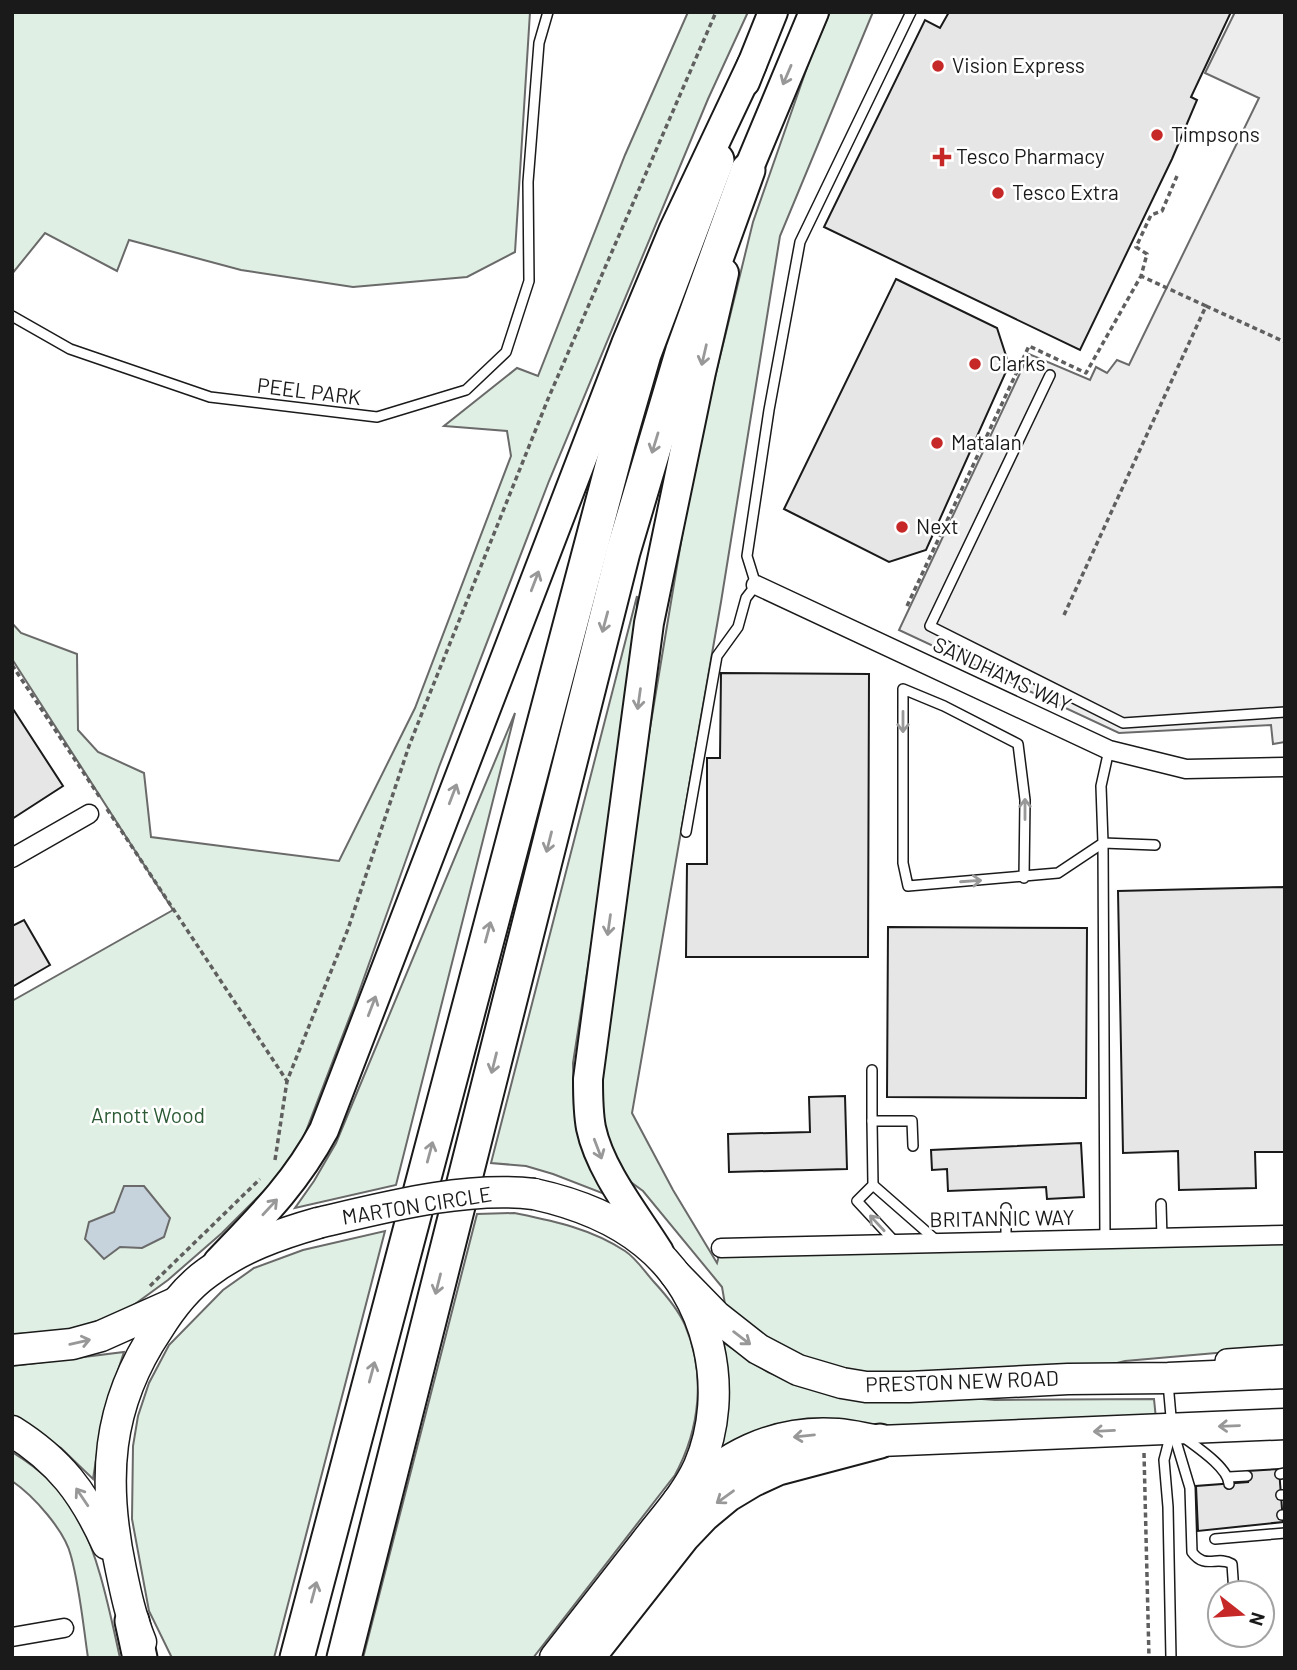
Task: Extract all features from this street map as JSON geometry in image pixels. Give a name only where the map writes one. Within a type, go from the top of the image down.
[{"type":"highway","points":[[297,1658],[618,444],[644,354],[717,160]]},
{"type":"highway","points":[[344,1658],[623,552],[683,350],[748,170]]},
{"type":"highway","name":"MARTON CIRCLE","points":[[148,1658],[132,1621],[123,1580],[112,1513],[109,1473],[112,1440],[120,1406],[132,1375],[175,1303],[206,1274],[241,1251],[318,1223],[453,1197],[503,1192],[534,1194],[575,1204],[605,1216],[646,1243],[670,1267],[703,1327],[714,1375],[714,1401],[705,1449],[690,1484],[555,1658]]},
{"type":"highway","name":"PRESTON NEW ROAD","points":[[670,1267],[716,1316],[758,1349],[798,1370],[842,1383],[866,1387],[909,1387],[1285,1373]]},
{"type":"highway","points":[[12,1350],[72,1344],[102,1336],[175,1303]]},
{"type":"highway","points":[[678,1501],[720,1464],[755,1446],[813,1435],[838,1434],[880,1441],[1285,1424]]},
{"type":"highway","points":[[12,1431],[47,1455],[81,1494],[94,1514],[123,1580]]},
{"type":"highway","points":[[587,1658],[683,1536],[727,1495],[778,1468],[880,1441]]},
{"type":"highway","points":[[132,1621],[141,1658]]},
{"type":"main road","points":[[206,1274],[292,1183],[324,1130],[626,344],[674,229],[773,12]]},
{"type":"main road","points":[[670,1267],[605,1166],[598,1150],[588,1105],[588,1079],[649,623],[701,372],[748,170],[814,12]]},
{"type":"main road","points":[[717,160],[751,64]]},
{"type":"street","name":"SANDHAMS WAY","points":[[755,585],[1109,750],[1185,769],[1285,767]]},
{"type":"street","points":[[12,858],[89,814]]},
{"type":"street","name":"BRITANNIC WAY","points":[[721,1248],[1285,1235]]},
{"type":"street","points":[[1168,1378],[1203,1363],[1285,1357]]},
{"type":"street","points":[[12,1637],[64,1628]]},
{"type":"lane","name":"PEEL PARK","points":[[12,316],[70,349],[210,397],[377,417],[466,390],[506,352],[529,281],[528,182],[539,43],[548,12]]},
{"type":"lane","points":[[686,832],[717,656],[738,627],[746,598],[755,585],[747,556],[769,410],[800,242],[911,12]]},
{"type":"lane","points":[[1050,375],[930,626],[1123,723],[1285,712]]},
{"type":"lane","points":[[1024,877],[1025,800],[1018,744],[944,706],[902,689],[903,863],[908,886],[1024,877],[1058,873],[1103,843],[1155,845]]},
{"type":"lane","points":[[1105,1241],[1101,786],[1109,750]]},
{"type":"lane","points":[[872,1070],[873,1185],[857,1201],[897,1244]]},
{"type":"lane","points":[[872,1121],[912,1121],[913,1146]]},
{"type":"lane","points":[[873,1185],[939,1243]]},
{"type":"lane","points":[[1161,1204],[1162,1238]]},
{"type":"lane","points":[[1006,1208],[1006,1241]]},
{"type":"lane","points":[[1168,1378],[1158,1429],[1168,1507],[1171,1658]]},
{"type":"lane","points":[[1158,1429],[1210,1458],[1229,1480],[1247,1476]]},
{"type":"lane","points":[[1158,1429],[1190,1488],[1192,1552],[1203,1562],[1228,1560],[1233,1564],[1234,1579]]},
{"type":"lane","points":[[1215,1539],[1232,1532],[1285,1533]]},
{"type":"path","points":[[275,1164],[287,1081],[348,929],[409,747],[548,399],[716,12]]},
{"type":"path","points":[[907,606],[1029,346],[1086,373],[1141,276],[1147,254],[1136,247],[1151,215],[1162,211],[1177,176]]},
{"type":"path","points":[[1141,276],[1285,342]]},
{"type":"path","points":[[1064,615],[1206,306]]},
{"type":"path","points":[[12,665],[287,1081]]},
{"type":"path","points":[[143,1293],[265,1173]]},
{"type":"path","points":[[1149,1658],[1158,1429]]},
{"type":"green space","points":[[12,12],[530,12],[515,252],[467,277],[353,287],[241,270],[129,240],[117,271],[45,233],[12,274]]},
{"type":"green space","name":"Arnott Wood","points":[[688,12],[748,12],[708,99],[549,481],[439,767],[354,1006],[303,1139],[277,1178],[222,1233],[168,1280],[124,1312],[65,1332],[12,1334],[12,1001],[173,910],[12,659],[12,623],[21,633],[77,654],[78,730],[98,752],[144,773],[151,837],[339,861],[415,708],[511,456],[507,431],[444,426],[517,368],[538,376],[625,155]]},
{"type":"green space","points":[[830,12],[873,12],[780,236],[721,602],[632,1113],[673,1190],[717,1263],[721,1248],[1285,1236],[1285,1351],[1216,1353],[1125,1361],[1088,1370],[971,1383],[798,1370],[726,1310],[722,1287],[643,1191],[628,1180],[609,1150],[598,1100],[650,728],[687,506],[705,418],[753,222],[811,56]]},
{"type":"green space","points":[[637,596],[637,618],[603,870],[573,1063],[574,1107],[579,1139],[607,1195],[526,1166],[491,1163]]},
{"type":"green space","points":[[515,713],[396,1185],[295,1208],[336,1143]]},
{"type":"green space","points":[[514,1213],[571,1226],[612,1243],[633,1257],[671,1302],[685,1325],[696,1363],[697,1401],[690,1439],[675,1475],[533,1658],[363,1658],[477,1214]]},
{"type":"green space","points":[[385,1231],[274,1658],[172,1658],[149,1611],[132,1519],[133,1446],[138,1416],[149,1383],[169,1345],[223,1290],[254,1268],[303,1250]]},
{"type":"green space","points":[[724,1343],[768,1372],[800,1385],[995,1400],[1154,1399],[1156,1419],[979,1425],[890,1426],[851,1423],[721,1450],[728,1405]]},
{"type":"green space","points":[[124,1352],[103,1416],[93,1479],[61,1448],[12,1416],[12,1366]]},
{"type":"green space","points":[[12,1452],[47,1478],[63,1494],[75,1512],[97,1563],[120,1658],[88,1658],[77,1581],[68,1546],[48,1515],[12,1481]]},
{"type":"shaded area","points":[[1235,12],[1285,12],[1285,742],[1273,744],[1271,725],[1119,733],[899,630],[1029,354],[1090,380],[1096,367],[1107,373],[1117,360],[1129,365],[1259,98],[1205,73]]},
{"type":"shaded area","points":[[124,1186],[144,1186],[170,1218],[164,1237],[142,1248],[120,1247],[104,1259],[85,1239],[89,1222],[114,1212]]},
{"type":"building","name":"Tesco Extra","points":[[949,12],[1231,12],[1191,97],[1197,100],[1172,159],[1080,350],[824,227],[925,20],[940,28]]},
{"type":"building","points":[[896,279],[997,328],[1009,365],[926,550],[889,562],[784,509]]},
{"type":"building","points":[[721,673],[869,674],[868,957],[686,957],[687,864],[707,864],[707,758],[720,758]]},
{"type":"building","points":[[12,710],[63,786],[12,819]]},
{"type":"building","points":[[1285,887],[1285,1152],[1255,1152],[1256,1188],[1179,1190],[1178,1151],[1123,1153],[1118,891]]},
{"type":"building","points":[[24,920],[50,965],[12,987],[12,926]]},
{"type":"building","points":[[888,927],[1087,928],[1086,1098],[887,1097]]},
{"type":"building","points":[[845,1096],[847,1169],[729,1172],[728,1134],[810,1132],[809,1097]]},
{"type":"building","points":[[1081,1143],[1084,1197],[1047,1199],[1046,1187],[948,1191],[947,1169],[932,1170],[931,1150]]},
{"type":"building","points":[[1279,1469],[1283,1522],[1198,1531],[1196,1486],[1248,1482],[1247,1471]]},
{"type":"place","name":"Vision Express","points":[[938,66]]},
{"type":"place","name":"Timpsons","points":[[1157,135]]},
{"type":"place","name":"Tesco Pharmacy","points":[[942,157]]},
{"type":"place","name":"Tesco Extra","points":[[998,193]]},
{"type":"place","name":"Clarks","points":[[975,364]]},
{"type":"place","name":"Matalan","points":[[937,443]]},
{"type":"place","name":"Next","points":[[902,527]]}]
